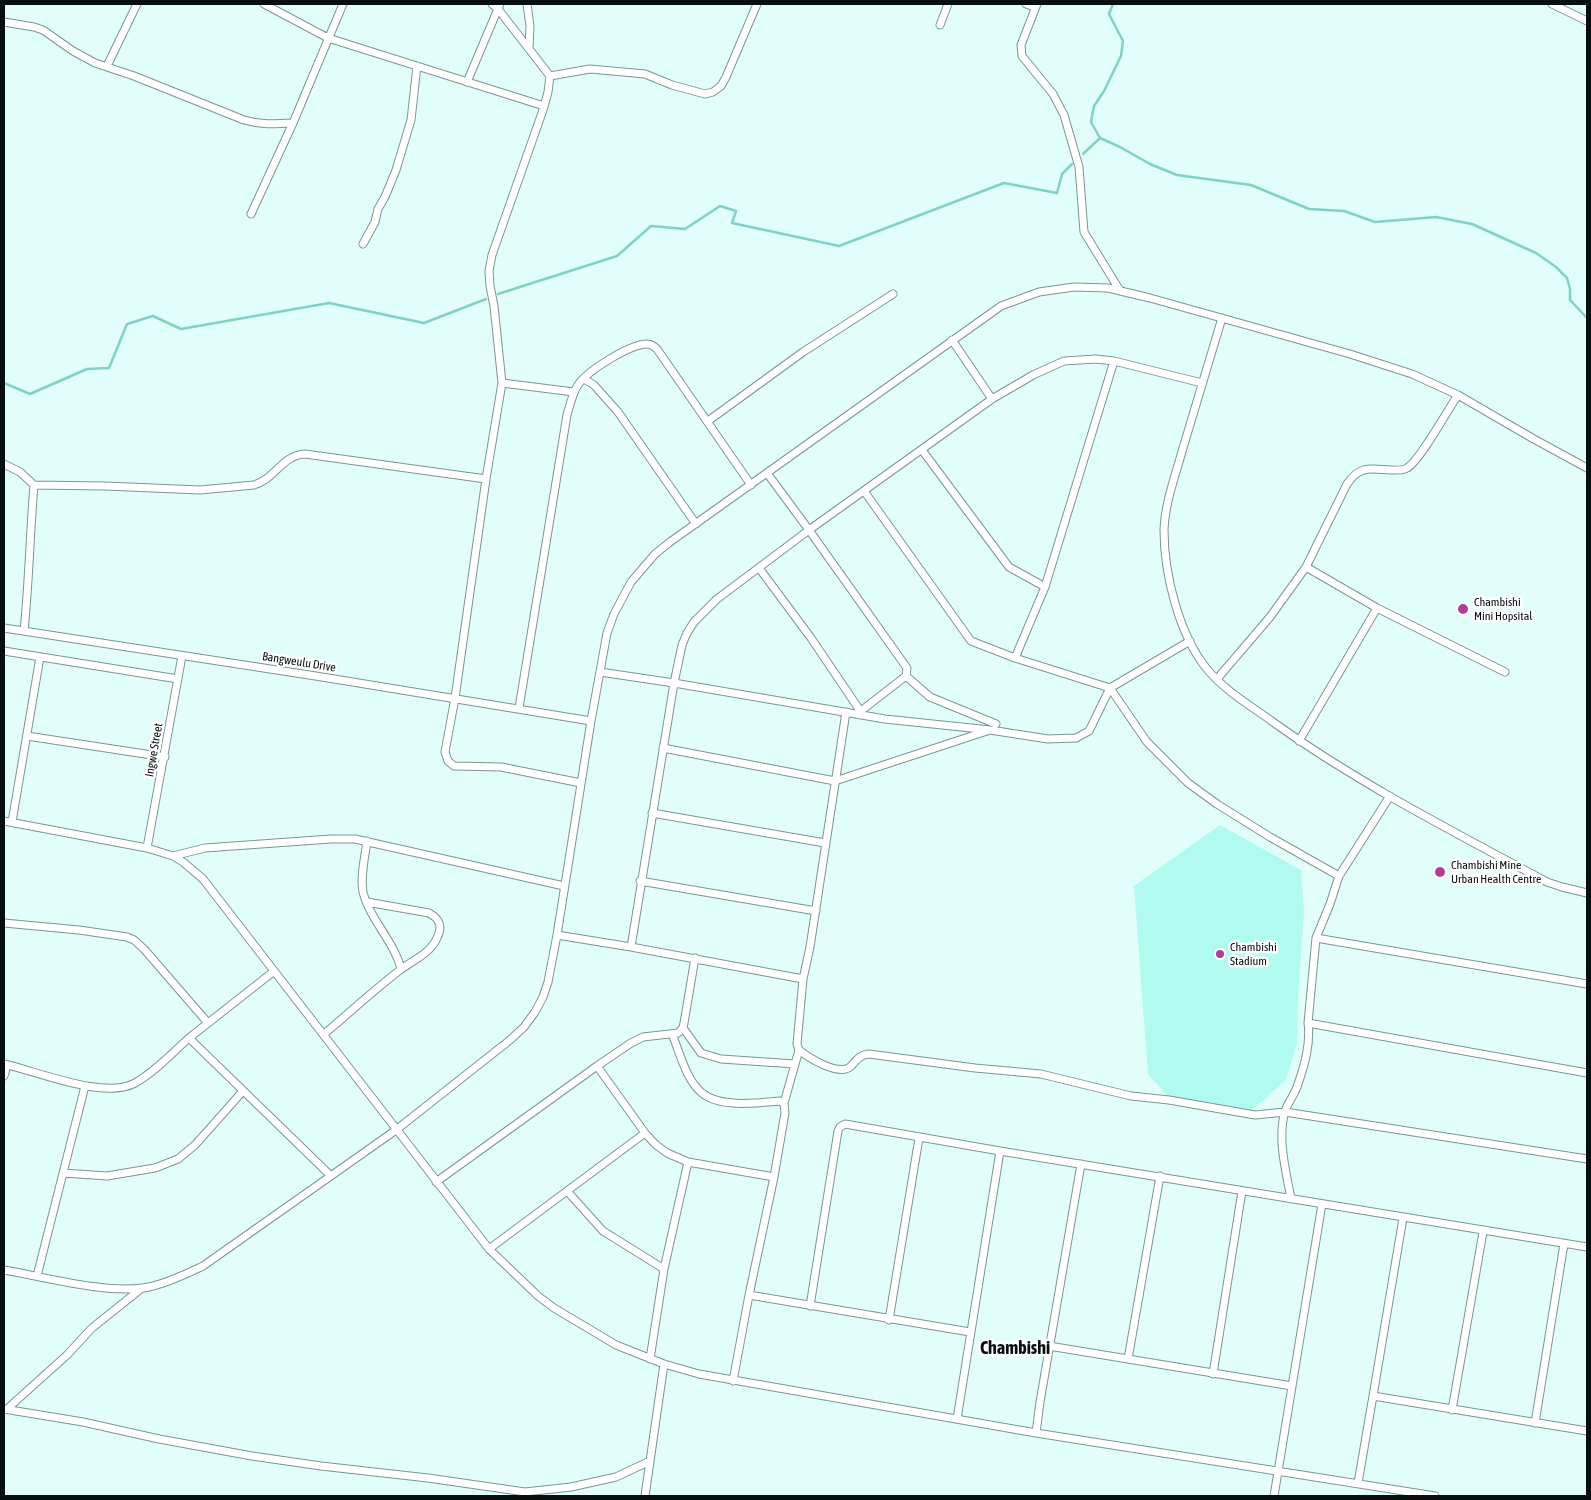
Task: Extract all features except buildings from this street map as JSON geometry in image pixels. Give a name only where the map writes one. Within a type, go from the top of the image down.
[{"type":"street","points":[[107,66],[137,4]]},
{"type":"street","points":[[264,4],[328,38],[544,106]]},
{"type":"street","points":[[251,214],[293,122],[343,4]]},
{"type":"street","points":[[492,4],[499,6],[550,76],[544,106],[492,255],[489,271],[502,383],[445,752],[448,761],[454,766],[501,768],[581,783]]},
{"type":"street","points":[[527,4],[530,26],[529,49]]},
{"type":"street","points":[[550,76],[590,69],[645,74],[672,85],[704,94],[713,92],[721,86],[726,77],[757,4]]},
{"type":"street","points":[[940,25],[948,4]]},
{"type":"street","points":[[1026,4],[1036,6],[1021,44],[1022,56],[1053,94],[1064,115],[1080,167],[1084,232],[1119,289]]},
{"type":"street","points":[[1552,4],[1587,21]]},
{"type":"street","points":[[467,82],[499,6]]},
{"type":"street","points":[[4,22],[34,26],[84,58],[258,124],[269,125],[293,122]]},
{"type":"street","points":[[363,244],[375,222],[378,209],[396,170],[410,120],[417,66]]},
{"type":"street","points":[[4,1270],[98,1287],[130,1289],[168,1281],[203,1266],[396,1130],[491,1056],[524,1027],[543,997],[548,982],[591,721],[608,633],[614,614],[631,582],[655,554],[1001,306],[1039,292],[1092,286],[1119,289],[1385,364],[1458,395],[1532,438],[1586,465]]},
{"type":"street","points":[[708,421],[804,352],[893,294]]},
{"type":"street","points":[[1222,318],[1168,502],[1164,531],[1171,585],[1181,620],[1201,660],[1217,679],[1299,741],[1390,796],[1547,882],[1562,888],[1587,893]]},
{"type":"street","points":[[952,340],[992,399]]},
{"type":"street","points":[[519,708],[567,414],[579,383],[597,368],[618,355],[641,345],[653,346],[708,421],[751,485]]},
{"type":"street","points":[[631,948],[640,881],[682,645],[694,622],[717,599],[992,399],[1041,370],[1064,361],[1080,359],[1114,361],[1202,383]]},
{"type":"street","points":[[1015,658],[1045,587],[1114,361]]},
{"type":"street","points":[[584,379],[594,385],[618,412],[696,524]]},
{"type":"street","points":[[502,383],[574,392]]},
{"type":"street","points":[[1217,679],[1270,617],[1306,567],[1353,476],[1360,470],[1398,470],[1407,468],[1425,447],[1458,395]]},
{"type":"street","points":[[922,450],[1009,567],[1045,587]]},
{"type":"street","points":[[4,464],[20,472],[34,485],[215,490],[261,483],[271,476],[286,460],[293,456],[305,454],[486,479]]},
{"type":"street","points":[[767,473],[810,530],[907,668],[906,676],[859,713]]},
{"type":"street","points":[[24,630],[30,568],[34,485]]},
{"type":"street","points":[[864,491],[971,641],[1015,658],[1110,688],[1147,742],[1188,783],[1217,804],[1270,837],[1339,876]]},
{"type":"street","points":[[1306,567],[1377,608],[1505,672]]},
{"type":"street","points":[[759,568],[811,638],[859,713]]},
{"type":"street","points":[[1299,741],[1377,608]]},
{"type":"street","name":"Bangweulu Drive","points":[[4,628],[519,708],[591,721]]},
{"type":"street","points":[[600,672],[846,712],[1048,739],[1076,738],[1089,731],[1110,688],[1190,641]]},
{"type":"street","points":[[4,652],[178,678]]},
{"type":"street","name":"Ingwe Street","points":[[147,848],[182,656]]},
{"type":"street","points":[[12,822],[40,658]]},
{"type":"street","points":[[906,676],[930,697],[996,724]]},
{"type":"street","points":[[733,1381],[748,1295],[774,1178],[786,1113],[784,1103],[798,1050],[803,979],[816,912],[846,712]]},
{"type":"street","points":[[663,748],[835,781],[990,730]]},
{"type":"street","points":[[27,736],[165,757]]},
{"type":"street","points":[[1292,1198],[1282,1146],[1285,1112],[1297,1087],[1310,1036],[1308,1023],[1316,938],[1339,876],[1390,796]]},
{"type":"street","points":[[652,813],[825,844]]},
{"type":"street","points":[[4,821],[147,848],[173,856],[183,862],[202,879],[489,1249],[524,1283],[554,1308],[616,1345],[664,1364],[733,1381],[1036,1433],[1435,1496]]},
{"type":"street","points":[[173,856],[205,848],[343,838],[367,841],[564,886]]},
{"type":"street","points":[[367,841],[362,884],[367,902],[396,952],[401,970]]},
{"type":"street","points":[[640,881],[816,912]]},
{"type":"street","points":[[324,1034],[401,970],[432,947],[440,929],[440,922],[436,916],[429,912],[367,902]]},
{"type":"street","points":[[4,923],[79,930],[127,937],[134,940],[208,1023]]},
{"type":"street","points":[[557,935],[695,958],[803,979]]},
{"type":"street","points":[[1316,938],[1587,984]]},
{"type":"street","points":[[436,1182],[631,1043],[643,1037],[656,1034],[678,1033],[683,1028],[695,958]]},
{"type":"street","points":[[4,1076],[5,1065],[84,1086],[124,1087],[134,1084],[273,972]]},
{"type":"street","points":[[1308,1023],[1587,1073]]},
{"type":"street","points":[[683,1028],[701,1053],[721,1060],[795,1064]]},
{"type":"street","points":[[672,1034],[689,1074],[703,1094],[718,1100],[738,1104],[779,1101],[784,1103]]},
{"type":"street","points":[[189,1038],[330,1175]]},
{"type":"street","points":[[798,1050],[838,1070],[846,1069],[859,1057],[869,1054],[975,1068],[1033,1073],[1131,1096],[1169,1100],[1255,1115],[1285,1112],[1587,1159]]},
{"type":"street","points":[[597,1066],[645,1133],[667,1153],[688,1162],[774,1178]]},
{"type":"street","points":[[37,1276],[84,1086]]},
{"type":"street","points":[[63,1173],[107,1176],[155,1168],[178,1159],[195,1145],[243,1091]]},
{"type":"street","points":[[810,1306],[838,1131],[845,1124],[919,1138],[1160,1176],[1483,1232],[1587,1248]]},
{"type":"street","points":[[489,1249],[645,1133]]},
{"type":"street","points":[[889,1320],[919,1138]]},
{"type":"street","points":[[956,1419],[1000,1151]]},
{"type":"street","points":[[650,1358],[664,1269],[688,1162]]},
{"type":"street","points":[[1036,1433],[1049,1346],[1081,1164]]},
{"type":"street","points":[[1128,1359],[1160,1176]]},
{"type":"street","points":[[567,1191],[603,1230],[664,1269]]},
{"type":"street","points":[[1213,1374],[1242,1191]]},
{"type":"street","points":[[1274,1496],[1322,1204]]},
{"type":"street","points":[[1358,1483],[1403,1218]]},
{"type":"street","points":[[1452,1410],[1483,1232]]},
{"type":"street","points":[[1534,1423],[1564,1244]]},
{"type":"street","points":[[5,1409],[67,1355],[92,1328],[142,1288]]},
{"type":"street","points":[[748,1295],[970,1332]]},
{"type":"street","points":[[1049,1346],[1292,1386]]},
{"type":"street","points":[[645,1496],[664,1364]]},
{"type":"street","points":[[1373,1396],[1587,1431]]},
{"type":"street","points":[[5,1409],[83,1422],[159,1439],[252,1456],[525,1492],[571,1487],[616,1477],[650,1461]]},
{"type":"green space","name":"Chambishi Stadium","points":[[1220,825],[1301,870],[1304,912],[1297,1043],[1286,1080],[1250,1112],[1168,1097],[1148,1074],[1134,886]]},
{"type":"waterway","points":[[1100,138],[1091,122],[1094,106],[1104,91],[1121,56],[1123,41],[1109,14],[1113,4]]},
{"type":"waterway","points":[[1083,154],[1100,138],[1150,164],[1177,175],[1251,185],[1309,209],[1344,211],[1375,222],[1436,217],[1472,224],[1536,253],[1556,267],[1567,278],[1570,300],[1587,318]]},
{"type":"waterway","points":[[498,294],[617,256],[651,226],[685,229],[720,206],[736,211],[732,223],[839,246],[1004,183],[1057,193],[1062,174],[1072,164]]},
{"type":"waterway","points":[[4,383],[30,394],[87,369],[109,368],[127,324],[153,316],[181,329],[329,303],[424,323],[486,299]]},
{"type":"place","name":"Chambishi Mini Hopsital","points":[[1463,609]]},
{"type":"place","name":"Chambishi Mine Urban Health Centre","points":[[1440,872]]},
{"type":"place","name":"Chambishi Stadium","points":[[1220,954]]},
{"type":"district","name":"Chambishi","points":[[1015,1348]]}]
